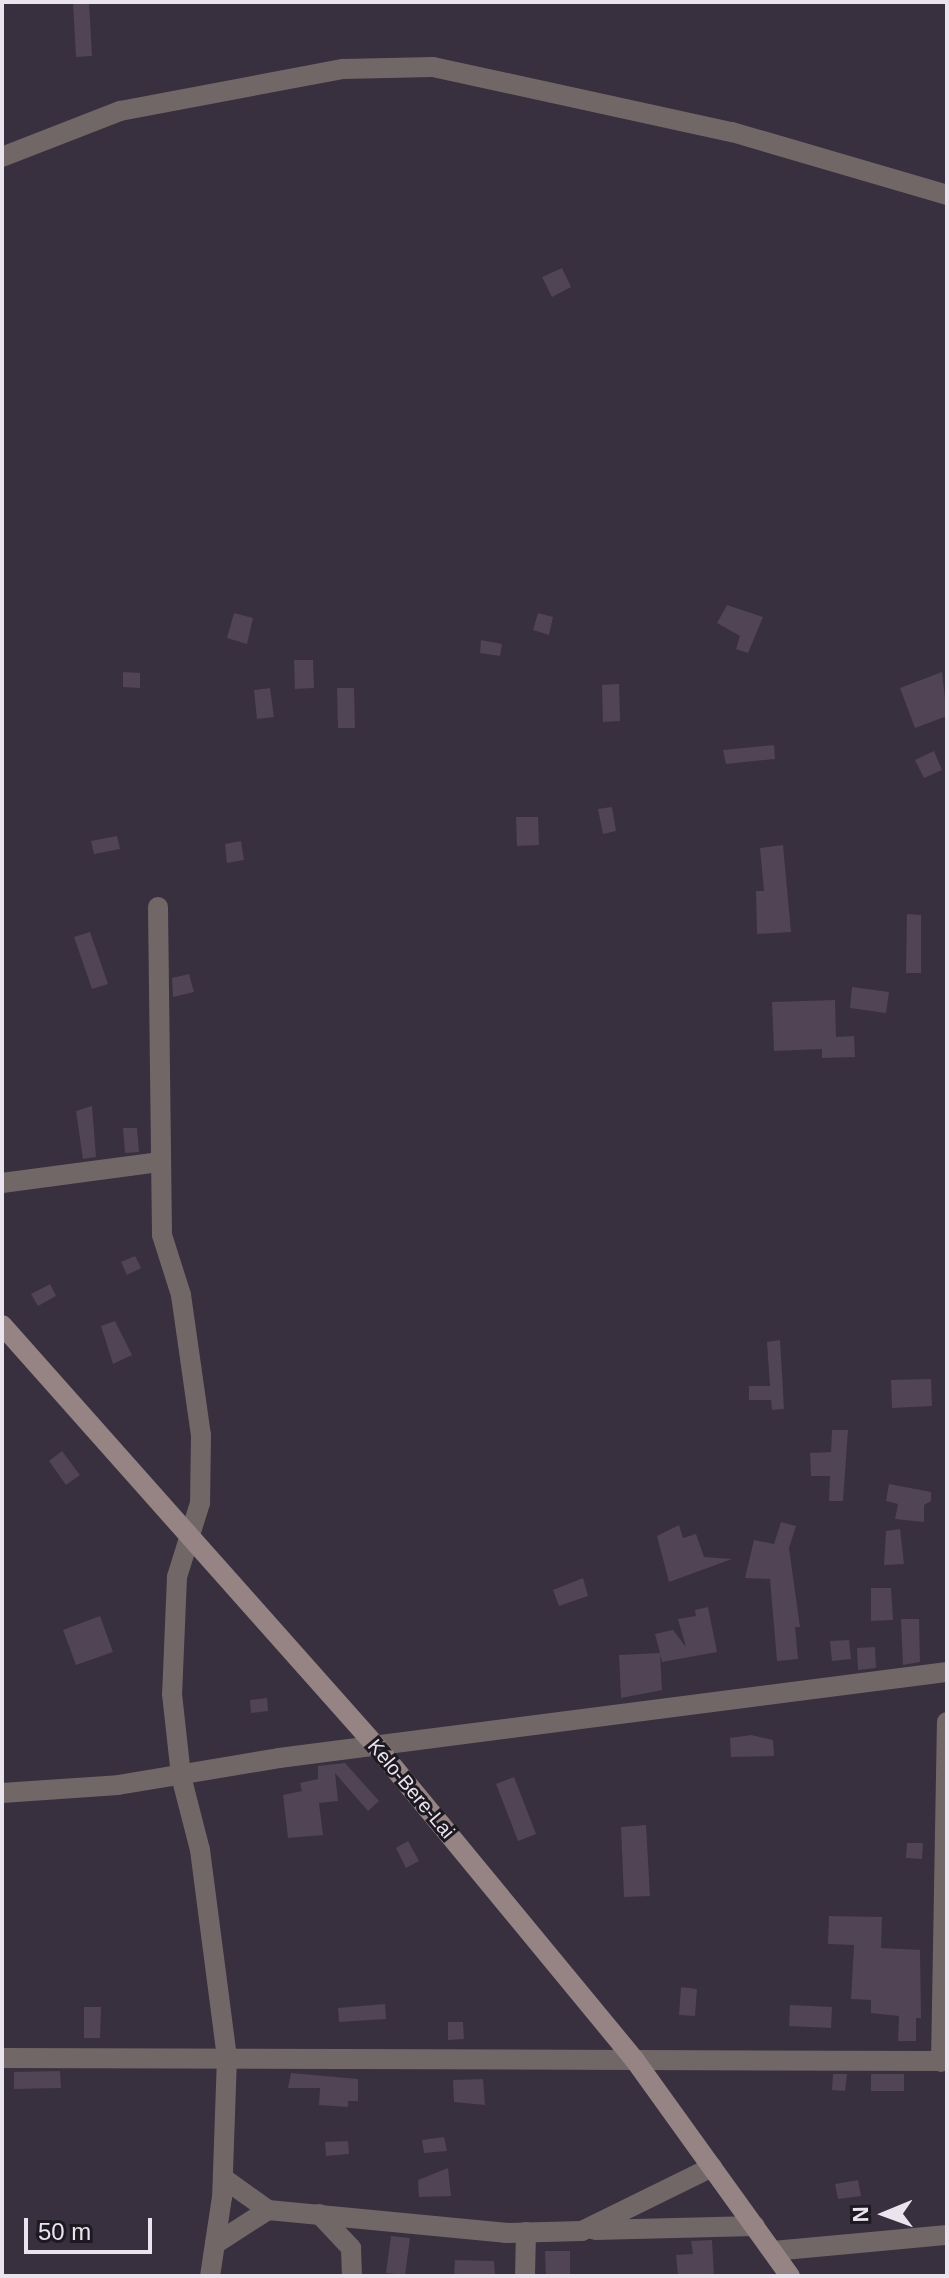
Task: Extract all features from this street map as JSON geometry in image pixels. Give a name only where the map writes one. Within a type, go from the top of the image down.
[{"type":"main road","name":"Kelo-Bere-Lai","points":[[2,1325],[376,1746],[634,2059],[790,2276]]},
{"type":"street","points":[[2,157],[120,111],[343,69],[433,67],[732,132],[947,195]]},
{"type":"street","points":[[158,907],[162,1235],[181,1295],[199,1403],[200,1503],[177,1577],[173,1665],[181,1776],[200,1850],[227,2057],[223,2178],[210,2276]]},
{"type":"street","points":[[2,1183],[159,1162]]},
{"type":"street","points":[[2,1793],[181,1776],[376,1746],[947,1672]]},
{"type":"street","points":[[2,2058],[944,2062],[947,1722]]},
{"type":"street","points":[[582,2231],[712,2167]]},
{"type":"street","points":[[223,2178],[268,2210],[526,2232],[755,2226]]},
{"type":"street","points":[[215,2244],[268,2210]]},
{"type":"street","points":[[319,2214],[351,2248],[352,2276]]},
{"type":"street","points":[[525,2276],[526,2232]]},
{"type":"street","points":[[773,2251],[947,2235]]},
{"type":"building","points":[[73,2],[89,2],[92,56],[76,57]]},
{"type":"building","points":[[562,268],[571,287],[552,297],[542,277]]},
{"type":"building","points":[[727,605],[763,617],[748,653],[736,649],[740,636],[717,623]]},
{"type":"building","points":[[234,613],[253,618],[247,644],[227,638]]},
{"type":"building","points":[[538,613],[553,617],[549,635],[533,630]]},
{"type":"building","points":[[481,640],[502,644],[500,656],[480,653]]},
{"type":"building","points":[[294,660],[313,660],[314,688],[295,689]]},
{"type":"building","points":[[123,672],[140,673],[140,688],[123,687]]},
{"type":"building","points":[[942,672],[947,716],[915,728],[900,688]]},
{"type":"building","points":[[619,684],[620,721],[603,722],[602,685]]},
{"type":"building","points":[[270,688],[274,717],[257,719],[254,690]]},
{"type":"building","points":[[337,688],[354,688],[355,728],[338,728]]},
{"type":"building","points":[[774,745],[775,759],[726,764],[723,750]]},
{"type":"building","points":[[934,751],[942,770],[924,778],[915,760]]},
{"type":"building","points":[[612,807],[616,831],[603,834],[598,809]]},
{"type":"building","points":[[516,817],[538,817],[539,845],[517,846]]},
{"type":"building","points":[[117,836],[120,849],[94,854],[91,841]]},
{"type":"building","points":[[241,841],[244,860],[227,863],[225,844]]},
{"type":"building","points":[[783,845],[791,932],[757,934],[756,891],[764,891],[760,848]]},
{"type":"building","points":[[907,914],[921,915],[921,973],[906,973]]},
{"type":"building","points":[[90,932],[108,984],[92,989],[74,937]]},
{"type":"building","points":[[189,974],[194,992],[173,997],[172,978]]},
{"type":"building","points":[[852,987],[889,992],[886,1013],[850,1008]]},
{"type":"building","points":[[835,1000],[836,1037],[854,1036],[855,1057],[822,1058],[822,1049],[774,1051],[772,1002]]},
{"type":"building","points":[[92,1106],[96,1157],[83,1159],[76,1111]]},
{"type":"building","points":[[123,1128],[137,1128],[139,1152],[125,1153]]},
{"type":"building","points":[[135,1256],[141,1268],[127,1275],[121,1262]]},
{"type":"building","points":[[50,1284],[56,1296],[38,1306],[31,1294]]},
{"type":"building","points":[[115,1321],[132,1355],[113,1364],[101,1326]]},
{"type":"building","points":[[780,1340],[784,1409],[772,1410],[771,1400],[749,1400],[749,1386],[770,1386],[767,1342]]},
{"type":"building","points":[[931,1379],[932,1406],[892,1408],[891,1380]]},
{"type":"building","points":[[832,1430],[848,1430],[843,1501],[829,1501],[830,1476],[811,1476],[810,1453],[831,1452]]},
{"type":"building","points":[[62,1451],[80,1475],[66,1485],[49,1461]]},
{"type":"building","points":[[889,1484],[931,1492],[931,1501],[924,1505],[924,1522],[895,1519],[898,1504],[886,1501]]},
{"type":"building","points":[[781,1522],[796,1526],[789,1548],[800,1627],[795,1627],[798,1659],[777,1661],[770,1579],[745,1578],[754,1540],[774,1544]]},
{"type":"building","points":[[679,1525],[683,1538],[696,1534],[704,1557],[732,1559],[669,1582],[657,1536]]},
{"type":"building","points":[[900,1529],[904,1564],[884,1565],[886,1531]]},
{"type":"building","points":[[583,1578],[588,1596],[559,1606],[553,1590]]},
{"type":"building","points":[[871,1588],[891,1588],[893,1620],[871,1621]]},
{"type":"building","points":[[708,1607],[717,1652],[662,1662],[660,1654],[662,1690],[621,1698],[619,1655],[660,1653],[655,1634],[673,1630],[686,1647],[678,1619],[696,1616],[695,1610]]},
{"type":"building","points":[[100,1616],[113,1652],[76,1665],[63,1630]]},
{"type":"building","points":[[901,1619],[919,1619],[920,1662],[903,1665]]},
{"type":"building","points":[[849,1640],[851,1659],[832,1661],[830,1641]]},
{"type":"building","points":[[875,1647],[876,1668],[858,1670],[857,1648]]},
{"type":"building","points":[[267,1698],[268,1711],[251,1713],[250,1700]]},
{"type":"building","points":[[751,1735],[773,1740],[774,1756],[731,1757],[730,1738]]},
{"type":"building","points":[[345,1763],[379,1801],[368,1811],[335,1773],[338,1801],[319,1803],[323,1835],[288,1838],[283,1795],[302,1791],[300,1783],[318,1779],[318,1766]]},
{"type":"building","points":[[514,1777],[536,1834],[518,1841],[496,1784]]},
{"type":"building","points":[[646,1825],[650,1896],[624,1897],[621,1827]]},
{"type":"building","points":[[408,1841],[419,1861],[406,1868],[396,1848]]},
{"type":"building","points":[[907,1843],[923,1843],[922,1859],[906,1858]]},
{"type":"building","points":[[829,1916],[882,1917],[881,1948],[920,1950],[921,2018],[916,2018],[916,2041],[898,2041],[899,2016],[871,2013],[871,2000],[851,1999],[854,1945],[828,1944]]},
{"type":"building","points":[[681,1987],[697,1989],[695,2016],[679,2015]]},
{"type":"building","points":[[385,2004],[386,2019],[339,2022],[338,2008]]},
{"type":"building","points":[[790,2005],[832,2007],[831,2028],[789,2026]]},
{"type":"building","points":[[84,2007],[101,2007],[100,2038],[84,2038]]},
{"type":"building","points":[[448,2022],[463,2022],[464,2039],[448,2040]]},
{"type":"building","points":[[60,2071],[61,2088],[14,2089],[14,2072]]},
{"type":"building","points":[[291,2073],[358,2079],[358,2101],[348,2101],[348,2107],[319,2105],[320,2088],[288,2088]]},
{"type":"building","points":[[833,2074],[847,2074],[845,2091],[832,2090]]},
{"type":"building","points":[[871,2074],[904,2074],[904,2091],[871,2091]]},
{"type":"building","points":[[483,2079],[485,2105],[454,2102],[453,2080]]},
{"type":"building","points":[[444,2137],[447,2151],[424,2153],[422,2140]]},
{"type":"building","points":[[348,2141],[349,2154],[326,2156],[325,2142]]},
{"type":"building","points":[[448,2168],[451,2196],[419,2197],[418,2180]]},
{"type":"building","points":[[858,2180],[861,2196],[838,2199],[835,2184]]},
{"type":"building","points":[[391,2236],[410,2238],[405,2275],[386,2273]]},
{"type":"building","points":[[712,2240],[714,2276],[678,2276],[676,2255],[693,2254],[691,2241]]},
{"type":"building","points":[[545,2251],[570,2251],[570,2276],[546,2276]]},
{"type":"building","points":[[455,2260],[494,2261],[495,2276],[454,2276]]}]
